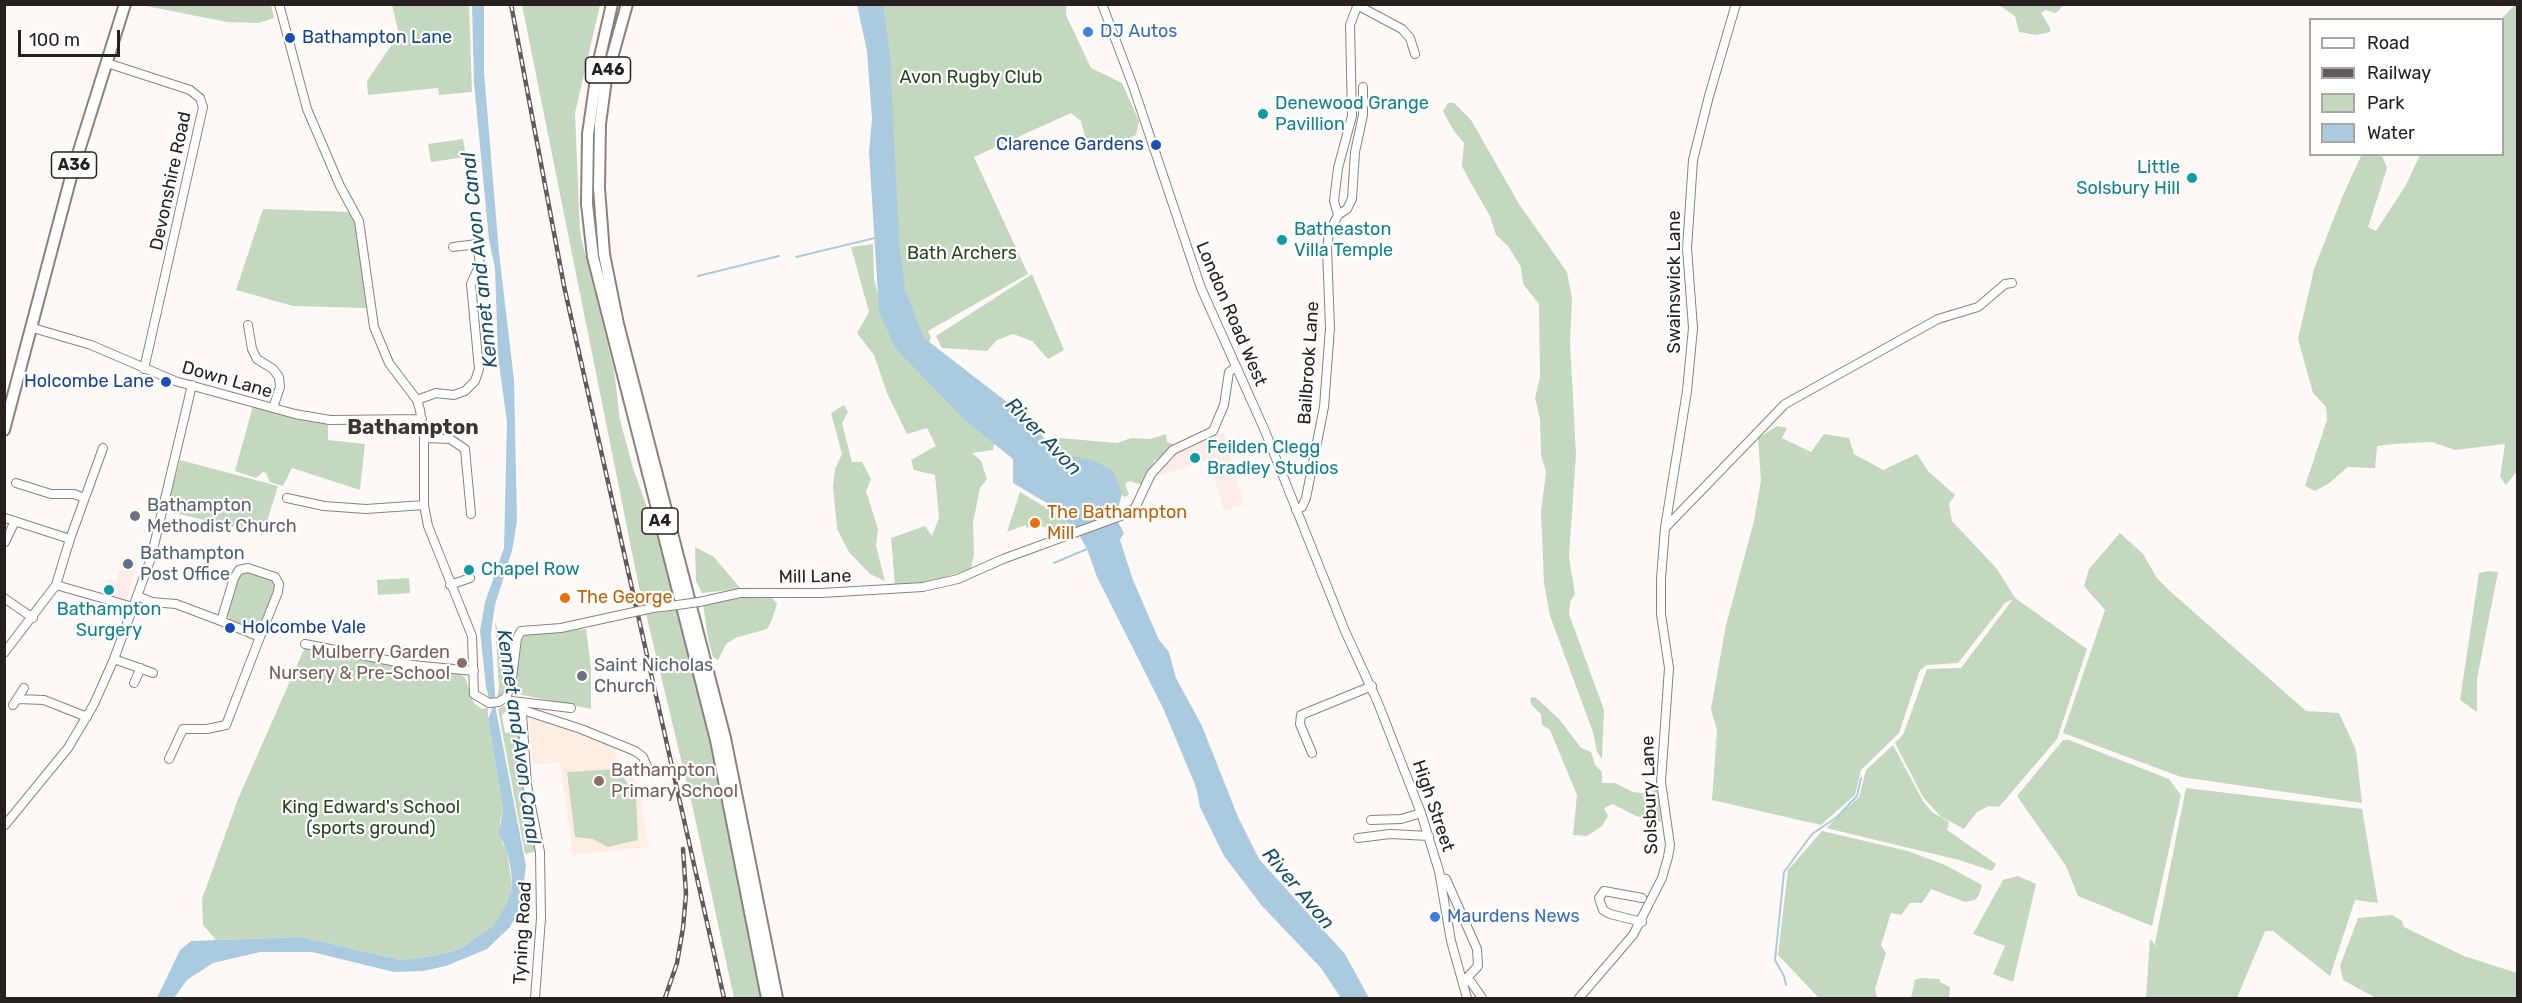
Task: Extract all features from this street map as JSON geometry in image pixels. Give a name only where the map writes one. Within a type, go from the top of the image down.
[{"type":"highway","name":"A36","points":[[4,430],[33,328],[72,173],[125,4]]},
{"type":"highway","name":"A46","points":[[603,41],[613,4]]},
{"type":"highway","name":"A46","points":[[600,138],[606,79],[627,4]]},
{"type":"highway","points":[[600,138],[614,62],[634,4]]},
{"type":"highway","name":"A4","points":[[603,41],[590,113],[587,156],[587,204],[593,256],[716,740],[767,999]]},
{"type":"highway","name":"A4","points":[[600,138],[598,188],[603,254],[609,285],[725,738],[777,999]]},
{"type":"street","points":[[279,4],[307,110],[340,186],[359,220],[374,327],[389,363],[417,400],[424,438],[424,505],[428,526],[472,636],[473,685],[479,699],[489,703],[507,699],[571,708]]},
{"type":"street","name":"London Road West","points":[[1102,4],[1133,86],[1201,288],[1345,631]]},
{"type":"street","name":"Swainswick Lane","points":[[1665,528],[1687,392],[1693,328],[1687,249],[1695,150],[1736,4]]},
{"type":"street","points":[[1357,5],[1402,29],[1410,38],[1415,54]]},
{"type":"street","name":"Bailbrook Lane","points":[[1338,215],[1335,201],[1338,168],[1352,116],[1350,25],[1357,5]]},
{"type":"street","name":"Devonshire Road","points":[[107,63],[190,90],[200,98],[203,107],[144,369]]},
{"type":"street","name":"Bailbrook Lane","points":[[1296,510],[1302,507],[1306,498],[1324,406],[1330,328],[1327,248],[1329,233],[1338,215],[1347,209],[1352,199],[1355,152],[1363,115],[1363,87]]},
{"type":"street","points":[[417,400],[436,393],[454,395],[465,391],[475,381],[479,369],[471,284],[480,264],[477,244],[453,248]]},
{"type":"street","points":[[1665,528],[1785,404],[1938,319],[1978,307],[2005,284],[2012,283]]},
{"type":"street","points":[[248,325],[256,359],[273,369],[279,377],[280,387],[273,408]]},
{"type":"street","name":"Down Lane","points":[[33,328],[91,345],[144,369],[273,408],[330,420],[422,419]]},
{"type":"street","name":"Mill Lane","points":[[507,699],[511,686],[517,638],[521,631],[561,628],[653,608],[741,594],[820,593],[923,587],[958,579],[1003,559],[1126,514],[1135,508],[1151,474],[1178,446],[1213,430],[1224,405],[1229,372],[1236,367]]},
{"type":"street","points":[[5,825],[62,756],[87,717],[114,659],[153,549],[192,385]]},
{"type":"street","points":[[424,438],[450,439],[465,449],[471,514]]},
{"type":"street","points":[[4,653],[56,585],[96,456],[103,448]]},
{"type":"street","points":[[16,483],[36,486],[51,494],[74,494],[84,498]]},
{"type":"street","points":[[287,498],[324,506],[355,509],[424,505]]},
{"type":"street","points":[[5,518],[70,539]]},
{"type":"street","points":[[5,542],[15,521]]},
{"type":"street","name":"Solsbury Lane","points":[[1579,999],[1633,935],[1662,878],[1670,845],[1661,782],[1669,668],[1661,614],[1665,528]]},
{"type":"street","points":[[169,759],[183,729],[207,729],[226,725],[278,592],[279,584],[275,577],[248,568],[239,570],[234,578],[221,621]]},
{"type":"street","points":[[450,585],[470,578]]},
{"type":"street","points":[[56,585],[133,607]]},
{"type":"street","points":[[137,596],[152,602],[176,604],[260,637]]},
{"type":"street","points":[[4,598],[33,618]]},
{"type":"street","name":"High Street","points":[[1345,631],[1371,686],[1429,836],[1441,878],[1451,941],[1465,979],[1467,999]]},
{"type":"street","points":[[305,644],[412,665],[474,671]]},
{"type":"street","points":[[114,659],[153,673]]},
{"type":"street","points":[[134,683],[141,668]]},
{"type":"street","points":[[1312,753],[1300,724],[1301,715],[1371,686]]},
{"type":"street","points":[[24,688],[15,702],[44,699],[87,717]]},
{"type":"street","points":[[507,699],[520,709],[581,729],[635,751],[643,757],[650,773]]},
{"type":"street","name":"Tyning Road","points":[[520,709],[527,785],[540,852],[541,918],[535,999]]},
{"type":"street","points":[[1371,820],[1401,819],[1421,813]]},
{"type":"street","points":[[1358,838],[1390,834],[1429,836]]},
{"type":"street","points":[[1441,878],[1446,879],[1477,949],[1478,966],[1465,979],[1482,999]]},
{"type":"street","points":[[1641,921],[1610,914],[1603,910],[1599,898],[1604,891],[1642,898]]},
{"type":"shaded area","points":[[1224,433],[1244,504],[1224,510],[1209,460],[1157,476],[1178,450]]},
{"type":"shaded area","points":[[123,556],[138,560],[126,602],[102,595],[106,579],[116,582]]},
{"type":"shaded area","name":"Bathampton Primary School","points":[[528,715],[615,746],[616,761],[632,775],[639,787],[649,847],[573,855],[560,763],[533,764]]},
{"type":"green space","points":[[878,4],[1066,5],[1066,15],[1091,68],[1122,83],[1139,121],[1136,135],[1100,152],[1092,150],[1086,141],[1081,121],[1071,113],[974,157],[1028,274],[928,331],[931,337],[927,349],[899,283]]},
{"type":"green space","points":[[2516,4],[2517,471],[2506,485],[2500,477],[2505,444],[2455,450],[2432,442],[2393,444],[2377,446],[2375,468],[2348,467],[2328,484],[2315,491],[2305,486],[2327,420],[2326,407],[2313,393],[2298,339],[2314,269],[2343,195],[2361,156],[2382,156],[2387,168],[2368,227],[2376,231],[2406,185],[2420,156],[2504,156],[2504,18],[2502,18]]},
{"type":"green space","points":[[141,5],[271,5],[274,18],[259,23],[227,22]]},
{"type":"green space","points":[[392,5],[469,5],[472,92],[439,95],[438,88],[368,95],[367,81],[399,34]]},
{"type":"green space","points":[[522,5],[600,5],[575,113],[580,233],[614,370],[620,420],[633,468],[667,563],[676,600],[643,607]]},
{"type":"green space","points":[[1999,5],[2064,5],[2056,13],[2046,10],[2041,13],[2050,32],[2036,35],[2019,32],[2015,16]]},
{"type":"green space","points":[[1448,103],[1454,103],[1471,120],[1519,204],[1567,272],[1572,298],[1570,342],[1576,454],[1569,557],[1575,594],[1570,602],[1569,614],[1604,710],[1602,759],[1597,752],[1593,732],[1550,616],[1544,583],[1541,512],[1546,472],[1541,455],[1540,419],[1535,398],[1540,378],[1539,304],[1523,284],[1521,267],[1508,246],[1496,235],[1490,216],[1462,166],[1464,143],[1443,111]]},
{"type":"green space","points":[[463,139],[466,157],[431,162],[428,144]]},
{"type":"green space","points":[[263,209],[352,212],[363,259],[367,308],[293,306],[236,290]]},
{"type":"green space","points":[[873,244],[874,279],[881,307],[995,440],[993,450],[972,453],[981,461],[987,479],[980,488],[973,523],[974,554],[971,569],[923,584],[895,586],[891,538],[925,526],[932,536],[939,518],[935,475],[914,470],[911,460],[936,446],[927,428],[907,434],[887,393],[874,355],[857,333],[869,312],[851,247]]},
{"type":"green space","points":[[1032,274],[1064,350],[1048,359],[1032,341],[1013,334],[997,340],[987,351],[942,348],[936,336]]},
{"type":"green space","points":[[844,405],[848,412],[842,423],[852,462],[862,462],[871,479],[866,491],[878,529],[876,546],[885,581],[870,574],[849,552],[837,529],[833,486],[835,469],[842,454],[831,413]]},
{"type":"green space","points":[[253,406],[282,415],[328,424],[328,440],[365,444],[360,490],[292,468],[283,486],[270,482],[266,473],[263,472],[256,478],[235,471]]},
{"type":"green space","points":[[1777,426],[1787,428],[1782,438],[1811,452],[1824,434],[1849,438],[1854,454],[1883,470],[1917,454],[1928,471],[1955,495],[1949,504],[1952,521],[1997,569],[2015,598],[2087,649],[2057,739],[1999,807],[1989,806],[1977,812],[1964,829],[1940,816],[1923,797],[1895,743],[1903,735],[1927,669],[1961,668],[2013,599],[2005,603],[1958,663],[1927,665],[1920,670],[1899,733],[1861,770],[1855,795],[1821,825],[1712,800],[1717,730],[1711,709],[1726,625],[1754,521],[1761,481],[1758,438]]},
{"type":"green space","points":[[1166,434],[1167,442],[1177,445],[1162,460],[1155,460],[1142,485],[1130,481],[1125,484],[1129,495],[1124,497],[1119,490],[1060,459],[1048,442],[1060,438],[1117,443],[1131,438],[1150,439]]},
{"type":"green space","points":[[180,460],[278,486],[263,534],[166,511]]},
{"type":"green space","points":[[1020,492],[1060,516],[1073,529],[1050,529],[1038,525],[1027,528],[1026,525],[1007,532]]},
{"type":"green space","points":[[2120,533],[2143,554],[2157,578],[2171,592],[2306,711],[2339,713],[2356,750],[2362,803],[2181,777],[2063,733],[2105,610],[2084,586],[2089,569]]},
{"type":"green space","points":[[695,547],[714,557],[741,589],[702,593],[696,581]]},
{"type":"green space","points":[[248,571],[273,580],[276,585],[260,628],[257,630],[231,621],[226,613],[237,579],[241,573]]},
{"type":"green space","points":[[2498,572],[2477,679],[2477,712],[2460,700],[2479,573]]},
{"type":"green space","points":[[409,578],[410,593],[378,595],[377,580]]},
{"type":"green space","points":[[743,596],[771,597],[777,604],[771,622],[767,629],[735,638],[726,644],[718,660],[713,657],[708,639],[703,603]]},
{"type":"green space","points":[[677,610],[711,748],[761,998],[734,998],[693,809],[646,614]]},
{"type":"green space","points":[[495,622],[503,641],[501,647],[511,651],[505,689],[497,699],[499,686]]},
{"type":"green space","points":[[586,629],[591,668],[591,709],[518,694],[515,683],[522,639],[525,635]]},
{"type":"green space","name":"King Edward's School (sports ground)","points":[[305,647],[457,670],[465,678],[474,703],[482,709],[488,708],[503,809],[500,822],[502,843],[507,850],[512,887],[503,914],[494,925],[460,949],[438,955],[401,960],[301,937],[216,940],[203,925],[202,899],[238,799]]},
{"type":"green space","points":[[1535,697],[1560,720],[1581,748],[1591,752],[1595,765],[1602,772],[1602,783],[1615,783],[1633,792],[1650,794],[1657,787],[1661,822],[1636,816],[1613,804],[1604,808],[1608,816],[1602,826],[1587,836],[1573,835],[1577,795],[1550,730],[1542,725],[1541,714],[1531,704],[1530,698]]},
{"type":"green space","points":[[503,706],[508,709],[502,715],[505,733],[509,732],[517,718],[520,732],[526,803],[537,849],[535,852],[525,854],[498,709]]},
{"type":"green space","points":[[2063,740],[2069,740],[2169,779],[2181,795],[2152,926],[2078,896],[2066,866],[2017,796]]},
{"type":"green space","points":[[1893,745],[1923,801],[1932,812],[1949,822],[1947,830],[1996,864],[1992,871],[1959,860],[1826,828],[1859,797],[1866,770]]},
{"type":"green space","points":[[618,769],[636,797],[638,840],[608,847],[593,839],[575,837],[567,772]]},
{"type":"green space","points":[[2186,788],[2362,809],[2378,903],[2355,900],[2330,976],[2273,931],[2265,931],[2237,998],[2146,998],[2150,939],[2158,948],[2155,943]]},
{"type":"green space","points":[[1822,831],[1908,851],[1945,865],[1982,885],[1975,900],[1965,902],[1931,889],[1922,903],[1910,903],[1901,915],[1891,913],[1881,945],[1886,953],[1875,989],[1877,998],[1819,998],[1778,955],[1788,870]]},
{"type":"green space","points":[[2018,876],[2036,884],[2013,982],[1993,974],[2005,946],[1973,934],[2003,880]]},
{"type":"green space","points":[[2392,915],[2402,921],[2404,927],[2464,956],[2517,973],[2517,998],[2376,998],[2343,980],[2340,966],[2358,918]]},
{"type":"green space","points":[[1940,979],[1940,982],[1950,987],[1949,998],[1911,998],[1915,980]]},
{"type":"water","points":[[472,5],[484,5],[484,72],[499,253],[514,380],[517,521],[512,551],[495,605],[491,633],[496,710],[526,866],[520,908],[510,927],[487,949],[446,966],[423,971],[394,972],[312,952],[260,952],[213,963],[187,980],[174,998],[157,998],[180,950],[191,941],[301,937],[401,960],[438,955],[460,949],[494,925],[506,905],[512,887],[507,851],[499,834],[503,809],[488,719],[492,709],[486,687],[480,631],[485,602],[504,548],[507,422],[498,356],[495,268],[489,240],[474,83]]},
{"type":"water","name":"River Avon","points":[[857,5],[883,5],[890,56],[899,241],[905,289],[923,337],[1021,413],[1054,449],[1062,454],[1095,461],[1113,471],[1122,494],[1118,508],[1123,512],[1117,520],[1124,533],[1120,540],[1133,580],[1159,640],[1169,652],[1176,678],[1202,726],[1238,817],[1259,859],[1345,954],[1369,998],[1341,998],[1321,968],[1262,906],[1224,856],[1200,807],[1196,787],[1163,708],[1075,528],[1065,521],[1062,512],[1013,483],[1013,459],[967,422],[895,348],[879,311],[869,152],[872,119],[867,51]]},
{"type":"waterway","points":[[796,257],[875,238]]},
{"type":"waterway","points":[[698,276],[779,256]]},
{"type":"waterway","points":[[1054,563],[1087,549]]},
{"type":"waterway","points":[[1786,985],[1775,960],[1784,872],[1812,834],[1837,817],[1857,796],[1861,778]]},
{"type":"railway","points":[[511,4],[564,286],[724,998]]},
{"type":"railway","points":[[665,998],[677,963],[683,928],[686,894],[683,849]]},
{"type":"place","name":"DJ Autos","points":[[1088,32]]},
{"type":"place","name":"Bathampton Lane","points":[[290,38]]},
{"type":"place","name":"Denewood Grange Pavillion","points":[[1263,114]]},
{"type":"place","name":"Clarence Gardens","points":[[1156,145]]},
{"type":"place","name":"Little Solsbury Hill","points":[[2192,178]]},
{"type":"place","name":"Batheaston Villa Temple","points":[[1282,240]]},
{"type":"place","name":"Holcombe Lane","points":[[166,382]]},
{"type":"place","name":"Feilden Clegg Bradley Studios","points":[[1195,458]]},
{"type":"place","name":"Bathampton Methodist Church","points":[[135,516]]},
{"type":"place","name":"The Bathampton Mill","points":[[1035,523]]},
{"type":"place","name":"Bathampton Post Office","points":[[128,564]]},
{"type":"place","name":"Chapel Row","points":[[469,570]]},
{"type":"place","name":"Bathampton Surgery","points":[[109,590]]},
{"type":"place","name":"The George","points":[[565,598]]},
{"type":"place","name":"Holcombe Vale","points":[[230,628]]},
{"type":"place","name":"Mulberry Garden Nursery & Pre-School","points":[[462,663]]},
{"type":"place","name":"Saint Nicholas Church","points":[[582,676]]},
{"type":"place","name":"Bathampton Primary School","points":[[599,781]]},
{"type":"place","name":"Maurdens News","points":[[1435,917]]},
{"type":"district","name":"Bathampton","points":[[413,428]]},
{"type":"park label","name":"Avon Rugby Club","points":[[971,78]]},
{"type":"park label","name":"Bath Archers","points":[[962,254]]},
{"type":"water label","name":"Kennet and Avon Canal","points":[[480,260]]},
{"type":"water label","name":"Kennet and Avon Canal","points":[[518,737]]}]
